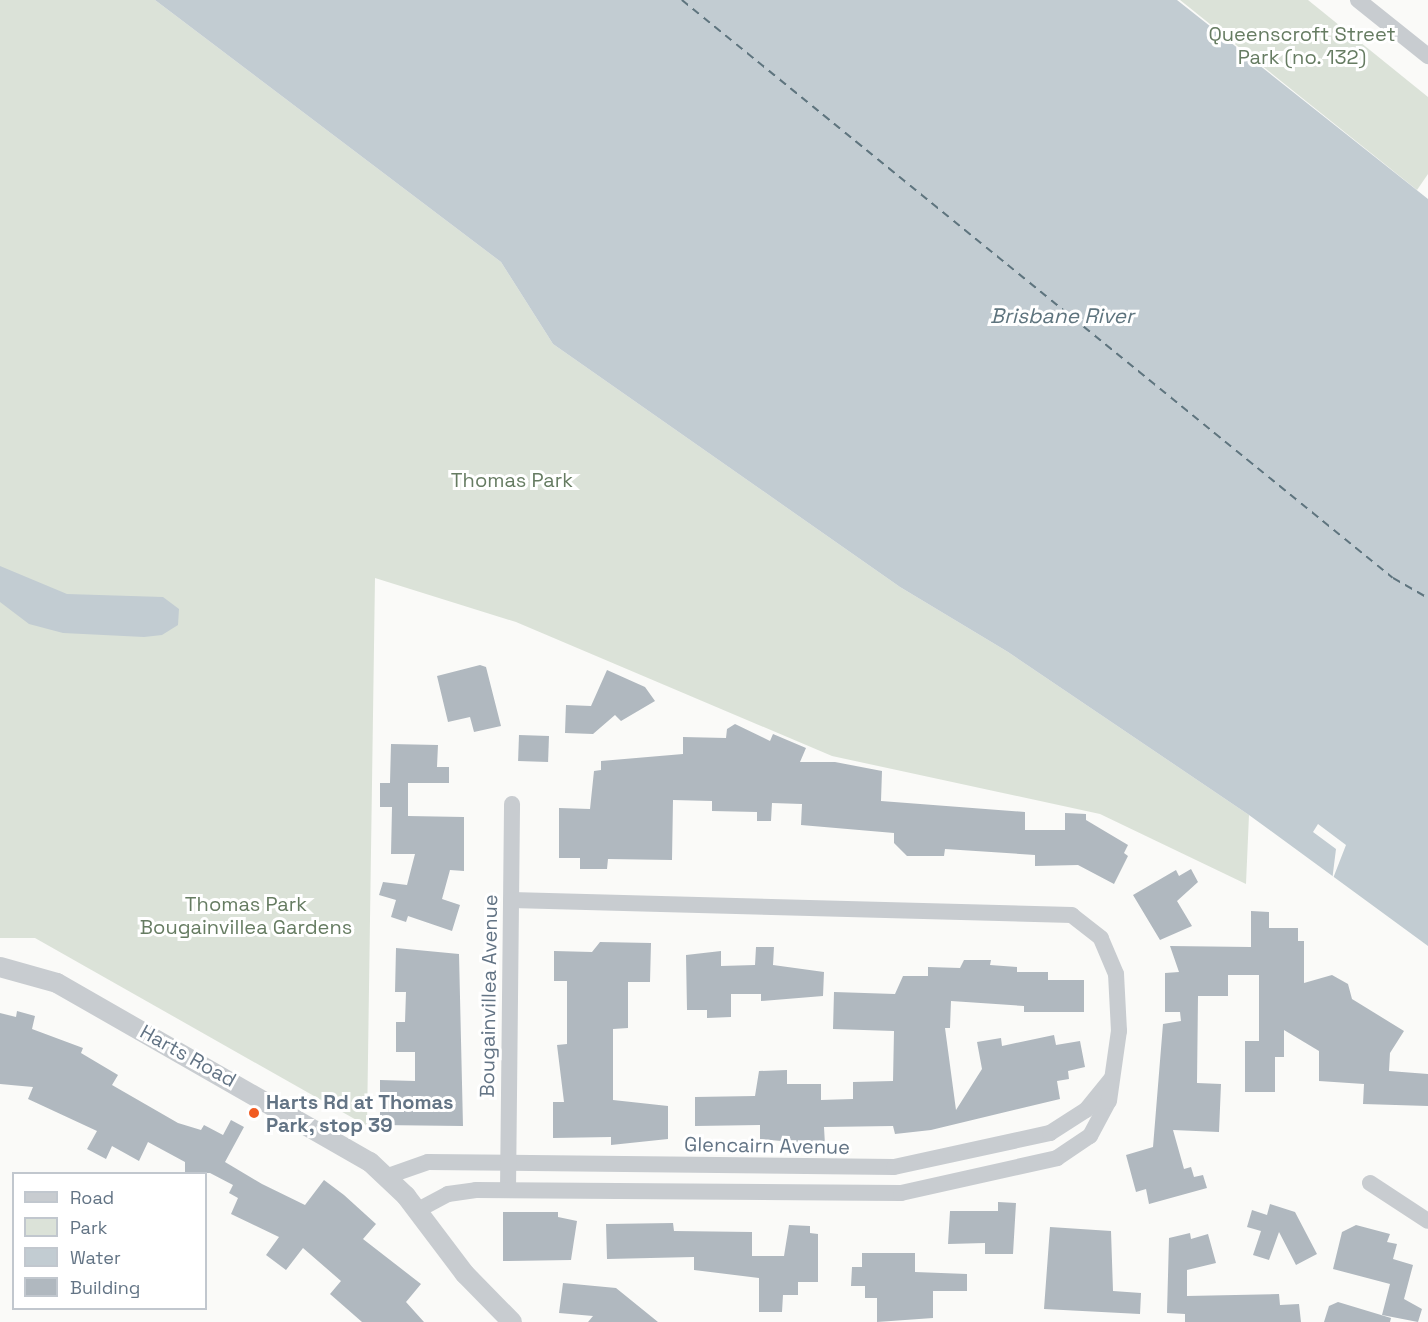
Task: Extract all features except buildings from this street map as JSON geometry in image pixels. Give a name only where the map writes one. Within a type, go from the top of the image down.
[{"type":"street","points":[[1358,0],[1428,56]]},
{"type":"street","name":"Bougainvillea Avenue","points":[[508,1190],[512,804]]},
{"type":"street","points":[[418,1210],[451,1193],[508,1190],[874,1195],[938,1186],[1072,1151],[1099,1125],[1116,1069],[1116,974],[1101,938],[1072,915],[511,900]]},
{"type":"street","name":"Harts Road","points":[[0,967],[32,972],[63,986],[340,1142],[388,1176],[418,1210],[465,1274],[513,1322]]},
{"type":"street","name":"Glencairn Avenue","points":[[388,1176],[420,1163],[894,1167],[1050,1133],[1086,1110],[1116,1069]]},
{"type":"street","points":[[1371,1183],[1428,1221]]},
{"type":"green space","points":[[0,0],[155,0],[501,262],[553,344],[900,587],[1008,652],[1249,815],[1246,884],[1100,814],[832,756],[516,622],[375,578],[367,1126],[35,938],[0,938]]},
{"type":"green space","name":"Queenscroft Street Park (no. 132)","points":[[1180,0],[1308,0],[1428,97],[1428,174],[1417,190]]},
{"type":"water","name":"Brisbane River","points":[[155,0],[1177,0],[1428,199],[1428,946],[1249,815],[1008,652],[900,587],[553,344],[501,262]]},
{"type":"water","points":[[0,566],[67,594],[163,597],[179,609],[178,625],[162,635],[144,637],[63,633],[29,624],[0,602]]},
{"type":"pier","points":[[1318,824],[1346,845],[1332,881],[1336,849],[1313,832]]},
{"type":"ferry route","points":[[682,0],[1393,578],[1428,598]]},
{"type":"place","name":"Harts Rd at Thomas Park, stop 39","points":[[254,1113]]},
{"type":"park label","name":"Thomas Park","points":[[512,480]]},
{"type":"park label","name":"Thomas Park Bougainvillea Gardens","points":[[246,916]]}]
